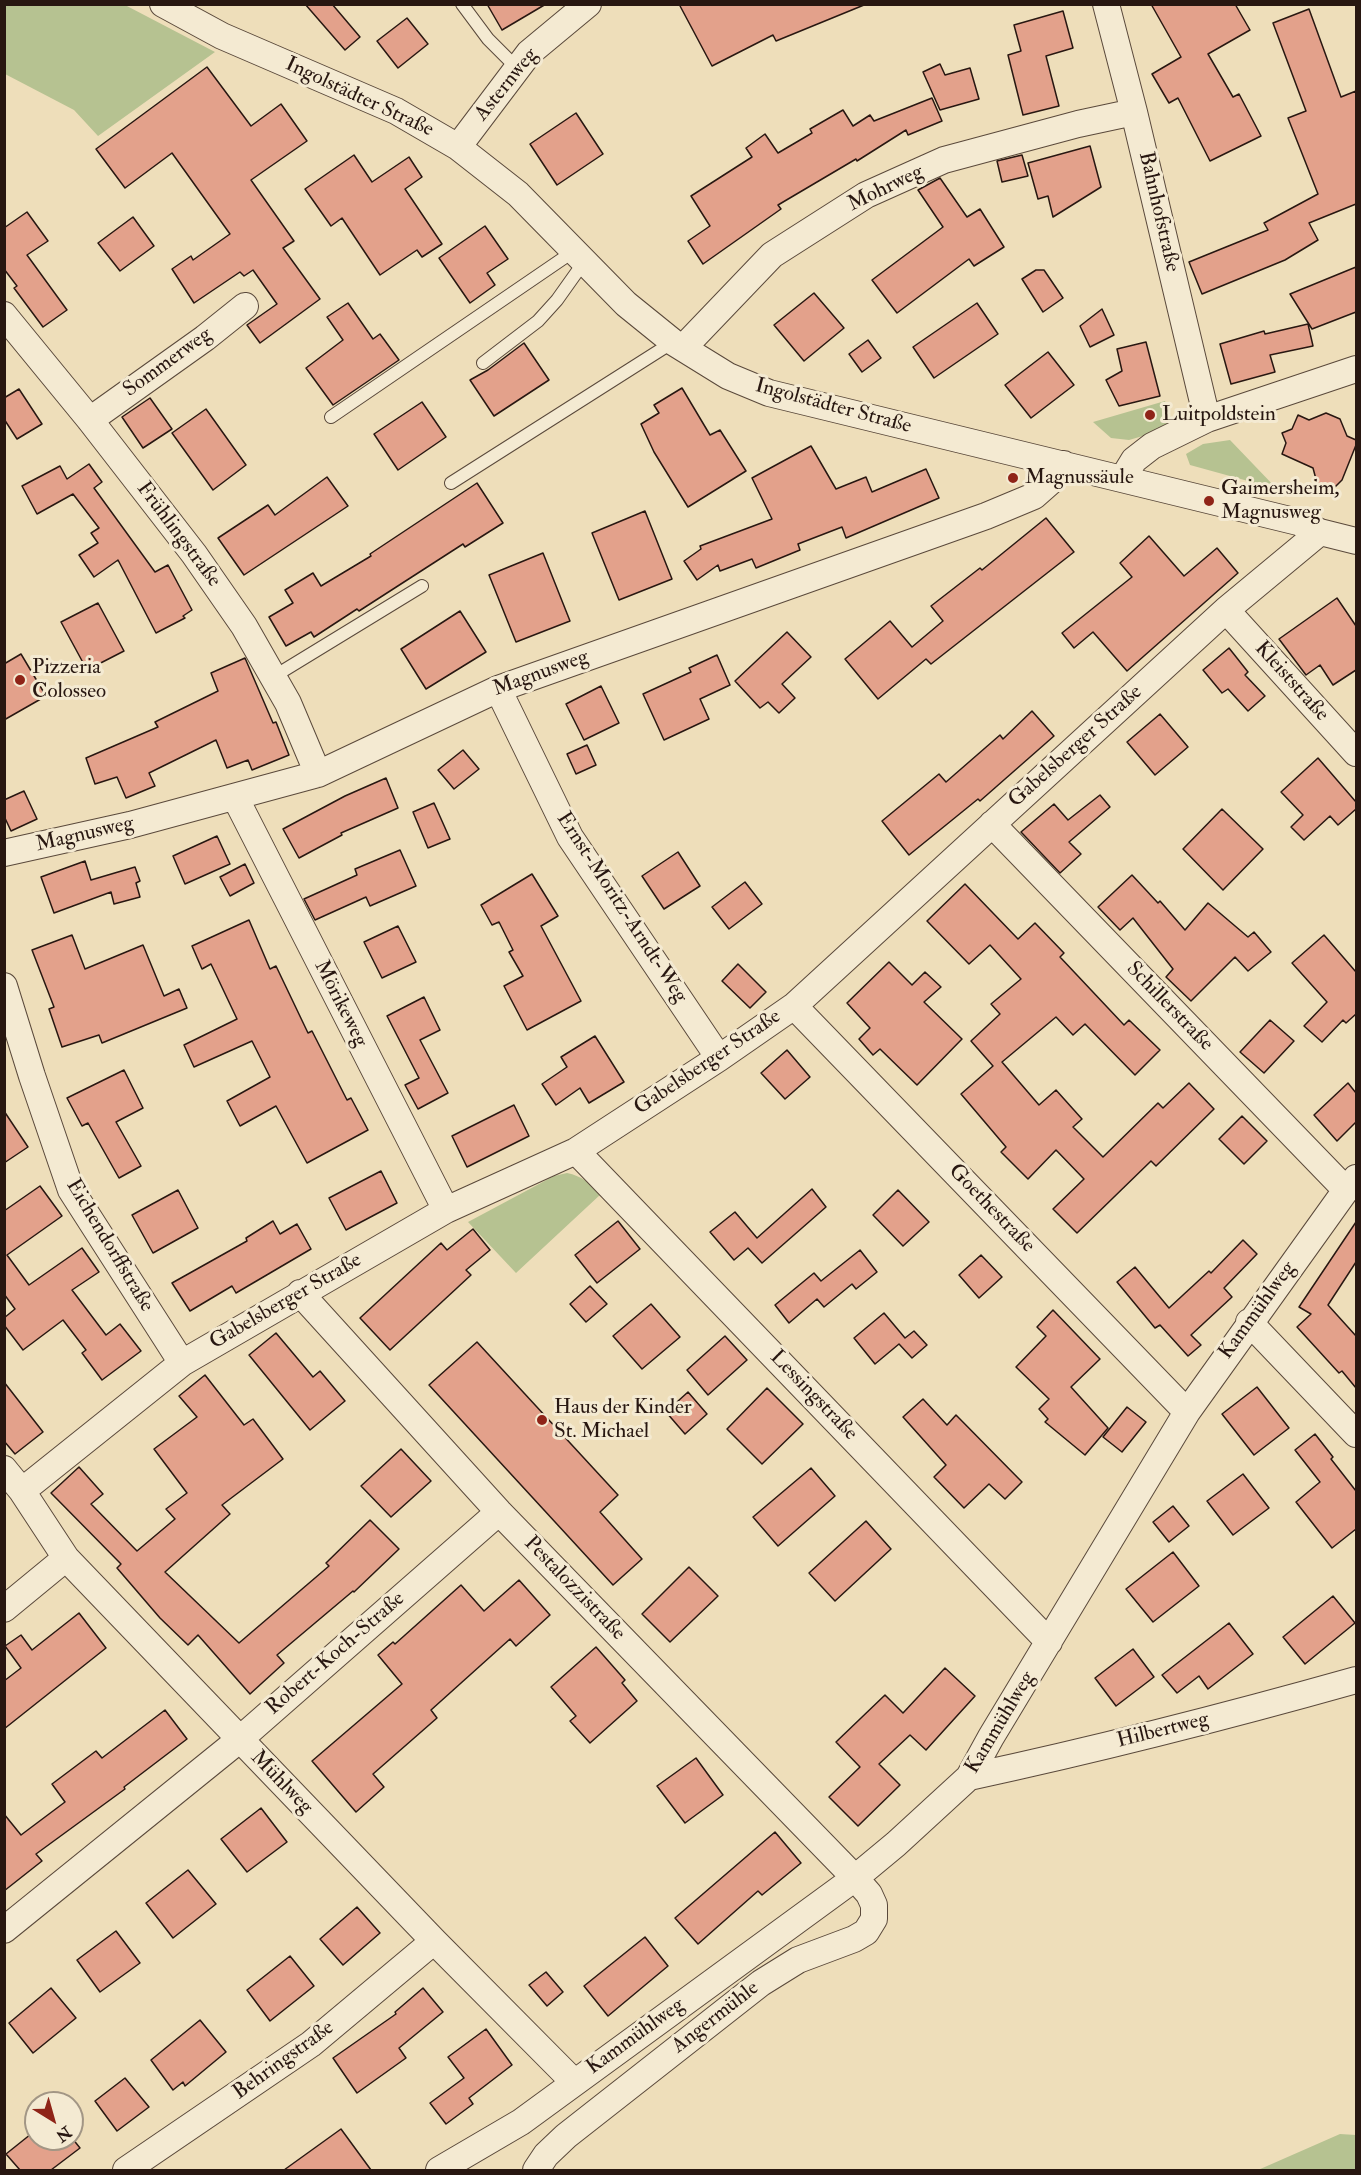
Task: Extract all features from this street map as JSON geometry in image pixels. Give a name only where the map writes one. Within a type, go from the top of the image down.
[{"type":"street","name":"Ingolstädter Straße","points":[[163,4],[222,36],[396,111],[458,147],[518,194],[626,304],[678,345],[728,376],[769,393],[1298,522],[1320,532],[1356,541]]},
{"type":"street","name":"Bahnhofstraße","points":[[1106,4],[1207,419]]},
{"type":"street","name":"Asternweg","points":[[458,147],[529,53],[586,5]]},
{"type":"street","name":"Mohrweg","points":[[678,345],[772,255],[866,195],[944,160],[1078,124],[1134,112]]},
{"type":"street","name":"Sommerweg","points":[[90,420],[205,338],[245,306]]},
{"type":"street","name":"Frühlingstraße","points":[[4,315],[90,420],[194,554],[244,626],[288,703],[318,774]]},
{"type":"street","points":[[1123,478],[1134,460],[1152,446],[1207,419],[1356,369]]},
{"type":"street","name":"Magnusweg","points":[[4,853],[130,825],[318,774],[498,689],[986,516],[1034,496],[1051,481],[1064,464]]},
{"type":"street","name":"Gabelsberger Straße","points":[[22,1491],[182,1363],[446,1210],[576,1151],[794,1006],[1226,610],[1320,532]]},
{"type":"street","name":"Kleiststraße","points":[[1226,610],[1356,753]]},
{"type":"street","name":"Ernst-Moritz-Arndt-Weg","points":[[498,689],[570,837],[719,1058]]},
{"type":"street","name":"Mörikeweg","points":[[235,797],[446,1210]]},
{"type":"street","name":"Schillerstraße","points":[[992,824],[1351,1184]]},
{"type":"street","name":"Eichendorffstraße","points":[[4,986],[71,1190],[182,1363]]},
{"type":"street","name":"Goethestraße","points":[[794,1006],[1187,1412]]},
{"type":"street","name":"Lessingstraße","points":[[576,1151],[1049,1642]]},
{"type":"street","name":"Kammühlweg","points":[[439,2170],[521,2122],[855,1878],[969,1777],[1187,1412],[1351,1184]]},
{"type":"street","name":"Pestalozzistraße","points":[[300,1293],[499,1512],[855,1878]]},
{"type":"street","points":[[1250,1322],[1356,1434]]},
{"type":"street","name":"Mühlweg","points":[[4,1469],[22,1491],[66,1558],[239,1740],[574,2082]]},
{"type":"street","name":"Robert-Koch-Straße","points":[[4,1930],[239,1740],[499,1512]]},
{"type":"street","points":[[4,1609],[66,1558]]},
{"type":"street","name":"Hilbertweg","points":[[969,1777],[1048,1760],[1249,1710],[1356,1680]]},
{"type":"street","name":"Angermühle","points":[[536,2170],[546,2155],[566,2136],[761,1983],[798,1960],[854,1939],[866,1932],[874,1919],[874,1905],[869,1894],[855,1878]]},
{"type":"street","name":"Behringstraße","points":[[126,2170],[311,2044],[434,1941]]},
{"type":"lane","points":[[462,4],[488,39],[517,68]]},
{"type":"lane","points":[[483,363],[538,321],[556,300],[579,256]]},
{"type":"lane","points":[[331,417],[579,256]]},
{"type":"lane","points":[[452,483],[678,345]]},
{"type":"lane","points":[[273,677],[422,586]]},
{"type":"green space","points":[[5,4],[125,5],[215,52],[98,136],[74,110],[5,74]]},
{"type":"green space","points":[[1165,401],[1171,418],[1167,429],[1129,440],[1111,438],[1093,422]]},
{"type":"green space","points":[[1230,440],[1277,489],[1190,465],[1186,454],[1203,444]]},
{"type":"green space","points":[[567,1173],[586,1181],[601,1194],[516,1273],[468,1222],[554,1176]]},
{"type":"green space","points":[[1340,2134],[1356,2135],[1356,2170],[1258,2170]]},
{"type":"building","points":[[305,4],[332,4],[360,37],[345,50]]},
{"type":"building","points":[[487,4],[546,4],[502,30]]},
{"type":"building","points":[[679,4],[864,5],[776,41],[773,35],[712,66]]},
{"type":"building","points":[[1151,4],[1235,4],[1250,30],[1208,54],[1233,97],[1239,94],[1261,136],[1210,161],[1178,98],[1169,103],[1152,74],[1181,57]]},
{"type":"building","points":[[1309,9],[1341,97],[1356,91],[1356,204],[1309,223],[1318,240],[1285,260],[1202,294],[1189,262],[1268,230],[1264,223],[1318,194],[1288,118],[1306,111],[1273,23]]},
{"type":"building","points":[[1063,11],[1073,48],[1046,56],[1059,106],[1023,115],[1008,55],[1021,51],[1014,25]]},
{"type":"building","points":[[407,18],[428,44],[398,68],[377,41]]},
{"type":"building","points":[[940,64],[945,75],[970,68],[979,99],[940,110],[923,72]]},
{"type":"building","points":[[207,67],[251,126],[281,104],[307,141],[251,180],[294,241],[283,248],[320,299],[260,343],[247,325],[277,304],[253,270],[244,276],[240,272],[194,303],[172,269],[191,256],[193,260],[230,234],[172,153],[125,188],[96,149]]},
{"type":"building","points":[[932,98],[942,121],[908,135],[906,130],[857,161],[856,159],[778,205],[781,209],[703,264],[688,241],[710,226],[691,196],[752,157],[746,148],[765,134],[778,153],[812,133],[810,129],[843,110],[853,126],[870,115],[874,121]]},
{"type":"building","points":[[576,113],[603,154],[557,185],[530,144]]},
{"type":"building","points":[[1090,146],[1101,187],[1053,217],[1048,196],[1038,199],[1028,163]]},
{"type":"building","points":[[354,155],[372,182],[409,157],[422,177],[405,189],[442,244],[422,257],[417,250],[380,275],[342,218],[331,226],[305,189]]},
{"type":"building","points":[[1022,155],[1028,176],[1002,182],[997,161]]},
{"type":"building","points":[[940,178],[967,217],[980,209],[1004,247],[974,266],[969,259],[897,313],[872,280],[943,227],[918,190]]},
{"type":"building","points":[[27,212],[48,241],[27,255],[67,310],[43,327],[14,288],[17,286],[4,269],[4,228]]},
{"type":"building","points":[[133,217],[154,246],[120,271],[98,243]]},
{"type":"building","points":[[485,226],[508,259],[487,273],[495,285],[470,303],[439,258]]},
{"type":"building","points":[[1356,267],[1356,312],[1312,329],[1290,294]]},
{"type":"building","points":[[1036,270],[1044,270],[1063,298],[1043,312],[1022,279]]},
{"type":"building","points":[[814,293],[844,328],[804,361],[774,325]]},
{"type":"building","points":[[348,303],[373,339],[380,334],[399,360],[333,405],[306,368],[343,340],[327,317]]},
{"type":"building","points":[[977,303],[998,334],[934,378],[913,347]]},
{"type":"building","points":[[1102,309],[1114,335],[1090,347],[1080,326]]},
{"type":"building","points":[[1308,324],[1313,346],[1270,355],[1275,372],[1231,384],[1220,344],[1264,331],[1265,334]]},
{"type":"building","points":[[868,340],[881,358],[862,372],[849,354]]},
{"type":"building","points":[[1146,342],[1160,396],[1119,406],[1106,380],[1122,371],[1117,349]]},
{"type":"building","points":[[524,343],[549,380],[494,416],[470,380],[488,370]]},
{"type":"building","points":[[1048,352],[1074,385],[1031,418],[1005,385]]},
{"type":"building","points":[[682,388],[710,435],[720,430],[746,471],[688,507],[654,452],[641,424],[659,413],[654,405]]},
{"type":"building","points":[[19,389],[42,424],[17,439],[4,419],[4,398]]},
{"type":"building","points":[[150,398],[172,429],[143,448],[122,417]]},
{"type":"building","points":[[422,402],[446,437],[398,470],[374,434]]},
{"type":"building","points":[[206,409],[246,465],[213,490],[172,433]]},
{"type":"building","points":[[1326,413],[1340,419],[1347,436],[1356,440],[1342,480],[1330,489],[1317,483],[1313,468],[1282,454],[1286,443],[1282,433],[1292,429],[1298,415],[1309,420]]},
{"type":"building","points":[[811,446],[836,489],[866,477],[872,492],[926,469],[939,498],[846,538],[842,527],[798,544],[800,550],[756,568],[752,559],[720,571],[718,565],[697,580],[684,561],[701,549],[700,546],[772,519],[752,478]]},
{"type":"building","points":[[89,464],[102,482],[94,488],[155,572],[168,565],[192,610],[183,616],[185,618],[156,633],[118,560],[94,577],[79,555],[98,543],[91,533],[99,528],[73,494],[37,514],[22,486],[60,466],[67,479]]},
{"type":"building","points":[[327,477],[348,506],[244,575],[218,538],[268,505],[275,515]]},
{"type":"building","points":[[477,483],[503,523],[465,547],[463,544],[314,637],[311,632],[286,646],[269,617],[293,603],[285,590],[313,573],[321,586],[371,556],[370,554]]},
{"type":"building","points":[[645,511],[672,579],[619,600],[592,533]]},
{"type":"building","points":[[1046,518],[1074,552],[931,664],[926,659],[878,699],[845,659],[890,621],[912,647],[943,621],[931,606],[980,568],[982,570]]},
{"type":"building","points":[[1149,536],[1184,576],[1217,548],[1238,573],[1127,671],[1093,632],[1074,648],[1062,633],[1132,577],[1120,563]]},
{"type":"building","points":[[543,553],[570,621],[516,642],[489,575]]},
{"type":"building","points":[[1337,598],[1356,626],[1356,670],[1333,685],[1320,665],[1306,675],[1279,639]]},
{"type":"building","points":[[98,603],[124,651],[87,670],[61,622]]},
{"type":"building","points":[[460,611],[486,652],[426,689],[401,649]]},
{"type":"building","points":[[787,632],[811,657],[782,684],[795,698],[779,713],[768,702],[760,708],[735,681]]},
{"type":"building","points":[[1229,648],[1248,672],[1245,675],[1265,696],[1248,711],[1228,689],[1222,693],[1203,670]]},
{"type":"building","name":"Pizzeria Colosseo","points":[[21,654],[46,696],[4,720],[4,664]]},
{"type":"building","points":[[717,655],[730,685],[700,699],[709,719],[664,740],[643,694],[691,672],[689,668]]},
{"type":"building","points":[[245,658],[289,755],[252,770],[248,760],[227,768],[216,740],[149,773],[155,786],[126,798],[117,777],[95,784],[86,758],[158,727],[155,722],[218,691],[211,673]]},
{"type":"building","points":[[601,686],[619,723],[584,740],[566,704]]},
{"type":"building","points":[[1032,711],[1054,736],[980,801],[978,799],[909,855],[882,821],[939,774],[946,782],[1000,735],[1003,739]]},
{"type":"building","points":[[1160,714],[1188,747],[1155,775],[1127,742]]},
{"type":"building","points":[[587,745],[596,765],[576,774],[567,754]]},
{"type":"building","points":[[463,750],[479,769],[454,789],[438,770]]},
{"type":"building","points":[[1318,758],[1356,802],[1356,809],[1338,825],[1330,816],[1304,840],[1291,827],[1303,815],[1281,792]]},
{"type":"building","points":[[386,778],[398,808],[341,833],[342,835],[299,858],[283,829],[345,796]]},
{"type":"building","points":[[24,791],[37,819],[11,831],[4,816],[4,800]]},
{"type":"building","points":[[1100,795],[1110,807],[1069,842],[1081,854],[1060,873],[1021,832],[1054,804],[1068,820]]},
{"type":"building","points":[[434,803],[450,839],[428,848],[413,812]]},
{"type":"building","points":[[1222,809],[1263,849],[1223,890],[1183,849]]},
{"type":"building","points":[[217,836],[230,864],[185,884],[173,856]]},
{"type":"building","points":[[400,850],[416,886],[370,906],[366,897],[315,920],[304,899],[357,875],[355,869]]},
{"type":"building","points":[[678,852],[700,886],[664,909],[642,876]]},
{"type":"building","points":[[85,861],[91,880],[135,867],[140,881],[136,883],[140,897],[114,904],[111,892],[54,913],[41,877]]},
{"type":"building","points":[[245,864],[254,883],[230,896],[220,877]]},
{"type":"building","points":[[532,874],[558,916],[541,926],[581,1001],[527,1030],[504,986],[523,976],[509,952],[513,950],[499,922],[492,925],[481,905]]},
{"type":"building","points":[[1132,875],[1158,903],[1160,901],[1185,930],[1208,903],[1248,937],[1254,932],[1271,952],[1248,971],[1235,957],[1191,1001],[1166,977],[1173,969],[1133,918],[1120,930],[1098,907]]},
{"type":"building","points":[[745,882],[762,904],[729,929],[712,907]]},
{"type":"building","points":[[965,884],[1018,939],[1035,923],[1064,953],[1060,957],[1124,1025],[1129,1020],[1160,1050],[1135,1075],[1085,1024],[1073,1035],[1056,1017],[1002,1062],[1039,1105],[1056,1090],[1082,1119],[1073,1127],[1103,1157],[1158,1103],[1163,1108],[1189,1083],[1214,1109],[1156,1166],[1151,1161],[1077,1233],[1053,1209],[1084,1179],[1056,1150],[1028,1179],[1001,1152],[1006,1147],[961,1094],[993,1066],[971,1041],[1000,1014],[991,1004],[1021,979],[990,945],[969,964],[927,921]]},
{"type":"building","points":[[249,920],[270,969],[276,966],[308,1033],[312,1031],[347,1100],[351,1098],[368,1130],[307,1163],[276,1106],[240,1126],[227,1101],[270,1077],[252,1041],[194,1067],[184,1045],[237,1019],[211,964],[202,969],[192,946]]},
{"type":"building","points":[[398,926],[416,962],[382,978],[364,942]]},
{"type":"building","points":[[72,935],[85,969],[143,945],[164,996],[179,989],[187,1008],[102,1043],[99,1035],[62,1047],[49,1009],[54,1007],[32,950]]},
{"type":"building","points":[[1324,935],[1356,972],[1356,1014],[1346,1023],[1343,1020],[1322,1042],[1304,1026],[1327,1002],[1292,963]]},
{"type":"building","points":[[889,962],[912,985],[925,972],[941,987],[924,1002],[962,1039],[917,1085],[880,1049],[873,1055],[859,1039],[870,1028],[847,1003]]},
{"type":"building","points":[[738,964],[766,992],[750,1008],[722,981]]},
{"type":"building","points":[[424,997],[440,1030],[420,1040],[448,1093],[418,1109],[405,1085],[419,1078],[387,1016]]},
{"type":"building","points":[[1270,1020],[1294,1041],[1264,1073],[1240,1052]]},
{"type":"building","points":[[595,1036],[624,1082],[589,1103],[580,1088],[556,1105],[542,1084],[567,1067],[561,1057]]},
{"type":"building","points":[[787,1050],[810,1077],[785,1099],[761,1073]]},
{"type":"building","points":[[124,1070],[143,1108],[116,1122],[141,1166],[119,1178],[88,1123],[82,1126],[67,1098]]},
{"type":"building","points":[[1348,1083],[1356,1093],[1356,1122],[1337,1141],[1314,1115]]},
{"type":"building","points":[[514,1105],[529,1136],[467,1167],[452,1136]]},
{"type":"building","points":[[4,1111],[28,1147],[4,1163]]},
{"type":"building","points":[[1242,1116],[1267,1141],[1244,1164],[1219,1139]]},
{"type":"building","points":[[381,1171],[397,1203],[346,1230],[329,1198]]},
{"type":"building","points":[[40,1186],[62,1216],[7,1255],[29,1285],[82,1248],[99,1272],[72,1290],[106,1335],[120,1324],[141,1351],[102,1380],[82,1353],[86,1350],[63,1320],[23,1350],[4,1325],[4,1318],[15,1309],[4,1294],[4,1211]]},
{"type":"building","points":[[812,1189],[826,1207],[762,1263],[748,1248],[734,1260],[710,1232],[735,1212],[757,1238]]},
{"type":"building","points":[[178,1190],[198,1228],[153,1253],[132,1215]]},
{"type":"building","points":[[898,1190],[929,1222],[903,1246],[873,1215]]},
{"type":"building","points":[[273,1221],[280,1234],[297,1224],[311,1249],[236,1293],[232,1286],[190,1311],[172,1283],[247,1241],[246,1238]]},
{"type":"building","points":[[618,1221],[640,1249],[597,1283],[575,1255]]},
{"type":"building","points":[[1356,1222],[1356,1262],[1328,1305],[1356,1336],[1356,1388],[1297,1327],[1311,1314],[1299,1307]]},
{"type":"building","points":[[473,1229],[490,1250],[466,1270],[471,1275],[390,1350],[360,1318],[441,1243],[447,1250]]},
{"type":"building","points":[[1243,1240],[1257,1254],[1224,1288],[1232,1297],[1191,1335],[1201,1345],[1188,1356],[1160,1325],[1155,1328],[1117,1282],[1135,1267],[1169,1308],[1209,1271],[1211,1273]]},
{"type":"building","points":[[860,1250],[877,1272],[856,1289],[852,1284],[824,1307],[817,1299],[789,1323],[775,1305],[814,1273],[821,1281]]},
{"type":"building","points":[[981,1255],[1002,1277],[979,1298],[959,1275]]},
{"type":"building","points":[[590,1286],[607,1304],[586,1322],[570,1304]]},
{"type":"building","points":[[651,1304],[680,1337],[642,1369],[613,1336]]},
{"type":"building","points":[[1053,1310],[1100,1359],[1071,1387],[1108,1428],[1085,1455],[1045,1422],[1048,1419],[1039,1409],[1049,1399],[1016,1367],[1046,1336],[1037,1327]]},
{"type":"building","points":[[884,1313],[905,1338],[914,1331],[927,1345],[912,1358],[899,1344],[875,1364],[854,1338]]},
{"type":"building","points":[[276,1333],[313,1377],[320,1371],[345,1401],[310,1430],[249,1355]]},
{"type":"building","points":[[725,1336],[747,1360],[708,1395],[687,1370]]},
{"type":"building","name":"Haus der Kinder St. Michael","points":[[477,1342],[618,1495],[600,1512],[642,1559],[613,1585],[429,1385]]},
{"type":"building","points":[[205,1375],[244,1425],[253,1419],[283,1459],[222,1505],[230,1514],[165,1572],[239,1643],[329,1566],[326,1563],[370,1520],[399,1549],[354,1592],[277,1655],[284,1663],[250,1694],[198,1635],[188,1645],[160,1618],[117,1568],[121,1564],[51,1493],[79,1467],[103,1494],[91,1504],[137,1551],[175,1519],[166,1509],[187,1493],[154,1449],[197,1417],[179,1396]]},
{"type":"building","points":[[4,1382],[43,1432],[15,1454],[4,1441]]},
{"type":"building","points":[[1257,1387],[1289,1428],[1254,1455],[1222,1414]]},
{"type":"building","points":[[767,1388],[803,1424],[762,1464],[727,1429]]},
{"type":"building","points":[[688,1392],[707,1414],[685,1434],[666,1412]]},
{"type":"building","points":[[923,1399],[947,1425],[956,1415],[1022,1482],[1005,1499],[989,1484],[964,1508],[934,1477],[946,1465],[903,1417]]},
{"type":"building","points":[[1127,1407],[1146,1422],[1122,1452],[1103,1437]]},
{"type":"building","points":[[1315,1434],[1356,1491],[1356,1529],[1332,1548],[1296,1502],[1320,1482],[1295,1450]]},
{"type":"building","points":[[401,1449],[431,1481],[391,1517],[361,1486]]},
{"type":"building","points":[[811,1468],[835,1496],[778,1546],[753,1517]]},
{"type":"building","points":[[1243,1474],[1269,1508],[1233,1535],[1207,1501]]},
{"type":"building","points":[[1173,1506],[1189,1526],[1169,1542],[1153,1522]]},
{"type":"building","points":[[866,1521],[891,1549],[835,1601],[809,1573]]},
{"type":"building","points":[[1173,1552],[1199,1586],[1153,1622],[1126,1589]]},
{"type":"building","points":[[689,1567],[718,1596],[670,1642],[642,1614]]},
{"type":"building","points":[[519,1580],[550,1615],[516,1646],[510,1639],[431,1710],[437,1718],[373,1774],[384,1787],[356,1812],[312,1761],[402,1684],[378,1655],[393,1642],[395,1644],[461,1585],[484,1611]]},
{"type":"building","points":[[1333,1596],[1355,1623],[1305,1664],[1283,1637]]},
{"type":"building","points":[[79,1613],[106,1648],[4,1729],[4,1681],[21,1668],[5,1646],[21,1635],[32,1650]]},
{"type":"building","points":[[1229,1623],[1253,1654],[1208,1689],[1199,1676],[1177,1693],[1162,1675]]},
{"type":"building","points":[[596,1647],[625,1680],[622,1683],[637,1701],[590,1743],[570,1721],[576,1716],[551,1687]]},
{"type":"building","points":[[1133,1649],[1154,1677],[1116,1706],[1095,1678]]},
{"type":"building","points":[[945,1668],[975,1696],[926,1750],[910,1735],[879,1764],[900,1785],[858,1826],[829,1797],[860,1767],[836,1742],[885,1695],[903,1713]]},
{"type":"building","points":[[165,1710],[187,1739],[124,1787],[125,1789],[36,1854],[42,1861],[4,1891],[4,1814],[21,1835],[65,1802],[52,1784],[96,1751],[102,1758]]},
{"type":"building","points":[[696,1758],[723,1795],[685,1823],[657,1786]]},
{"type":"building","points":[[261,1808],[287,1842],[247,1872],[221,1839]]},
{"type":"building","points":[[775,1832],[801,1863],[762,1895],[758,1891],[698,1944],[675,1918]]},
{"type":"building","points":[[188,1870],[216,1904],[173,1938],[146,1903]]},
{"type":"building","points":[[357,1907],[380,1933],[343,1965],[320,1939]]},
{"type":"building","points":[[116,1931],[140,1963],[100,1992],[77,1960]]},
{"type":"building","points":[[645,1937],[668,1966],[608,2016],[584,1986]]},
{"type":"building","points":[[290,1956],[314,1986],[270,2021],[247,1990]]},
{"type":"building","points":[[546,1972],[563,1992],[547,2006],[529,1985]]},
{"type":"building","points":[[51,1988],[76,2018],[33,2053],[9,2023]]},
{"type":"building","points":[[423,1988],[443,2012],[399,2048],[406,2058],[357,2093],[333,2058],[396,2014],[395,2012]]},
{"type":"building","points":[[200,2020],[226,2052],[185,2086],[183,2082],[173,2090],[151,2060]]},
{"type":"building","points":[[486,2029],[512,2065],[469,2098],[473,2104],[446,2124],[430,2103],[464,2078],[448,2057]]},
{"type":"building","points":[[125,2078],[149,2107],[117,2131],[95,2101]]},
{"type":"building","points":[[341,2129],[371,2170],[284,2170]]},
{"type":"building","points":[[24,2140],[24,2151],[76,2151],[51,2170],[20,2170],[6,2154]]},
{"type":"place","name":"Luitpoldstein","points":[[1150,415]]},
{"type":"place","name":"Magnussäule","points":[[1013,478]]},
{"type":"place","name":"Gaimersheim, Magnusweg","points":[[1209,501]]},
{"type":"place","name":"Pizzeria Colosseo","points":[[20,680]]},
{"type":"place","name":"Haus der Kinder St. Michael","points":[[542,1420]]}]
